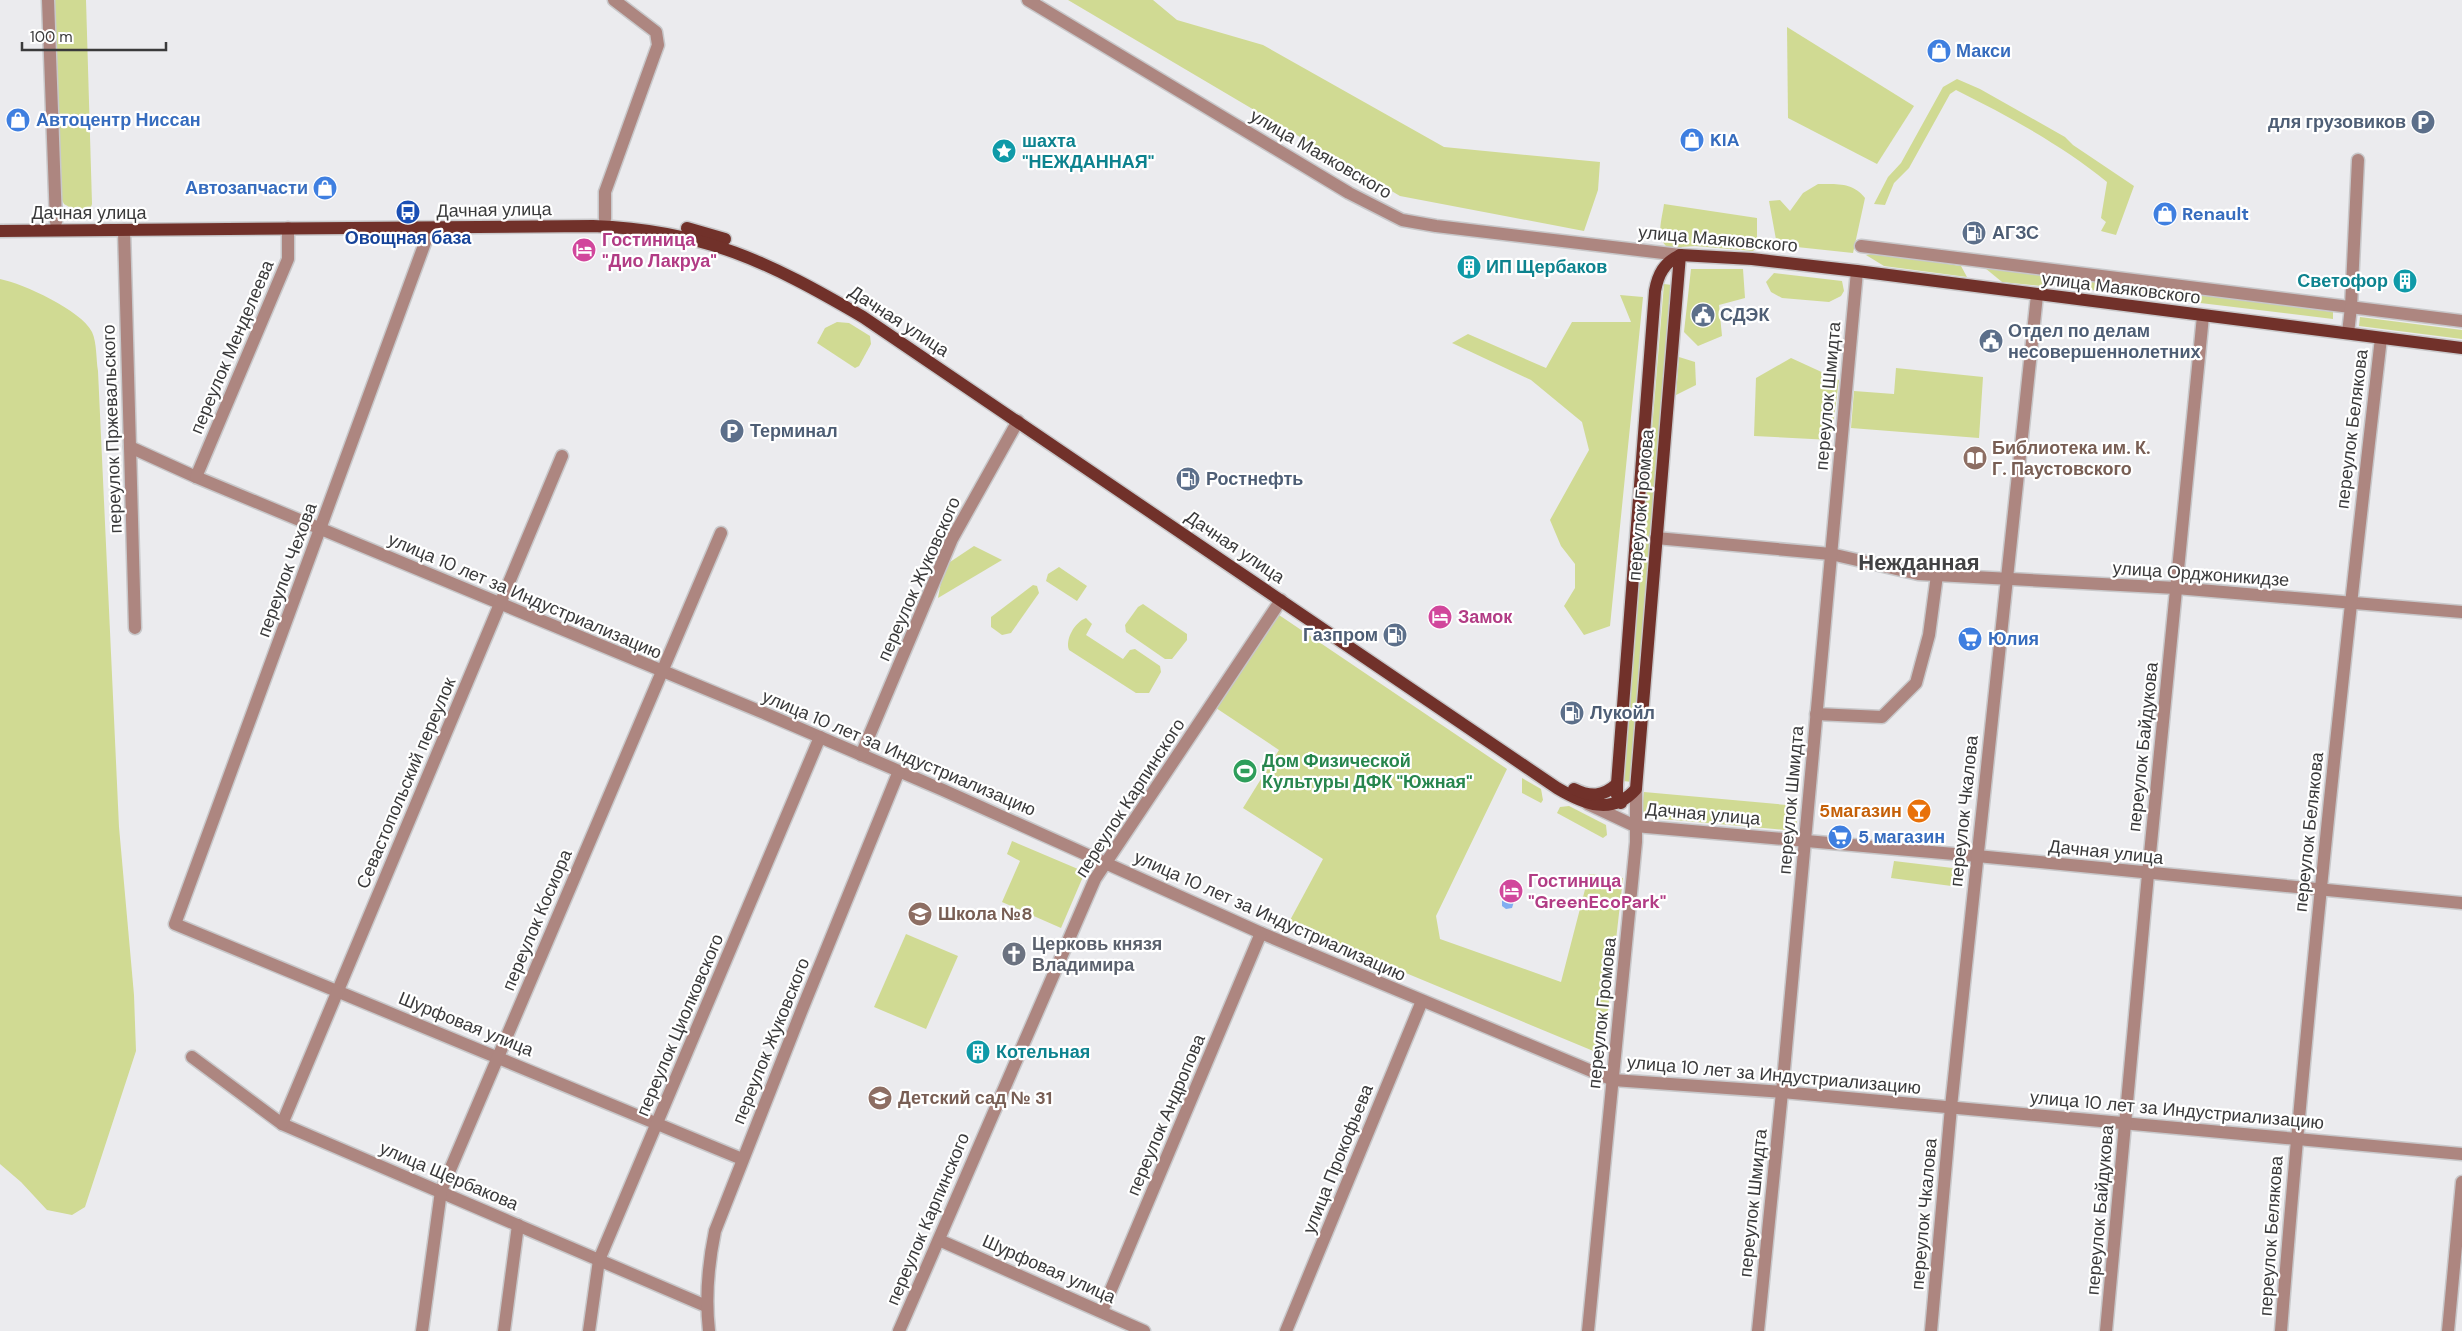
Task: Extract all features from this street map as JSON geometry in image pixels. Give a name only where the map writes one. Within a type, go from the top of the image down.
[{"type":"main road","name":"Дачная улица","points":[[0,223],[124,230],[288,224]]},
{"type":"main road","name":"Дачная улица","points":[[0,231],[56,226],[605,223],[701,240],[734,250],[830,293],[887,328],[1284,597],[1529,770],[1570,796],[1586,799]]},
{"type":"main road","name":"улица Маяковского","points":[[1680,255],[1752,259],[1857,271],[2462,348]]},
{"type":"main road","name":"переулок Громова","points":[[1636,789],[1680,255]]},
{"type":"main road","name":"переулок Громова","points":[[1620,803],[1617,795],[1617,784],[1655,291],[1657,278],[1664,267],[1680,255]]},
{"type":"main road","points":[[1586,799],[1609,791],[1617,784]]},
{"type":"main road","points":[[1586,799],[1602,805],[1620,803],[1636,789]]},
{"type":"street","points":[[48,0],[56,226]]},
{"type":"street","points":[[605,223],[605,192],[658,45],[656,32],[614,0]]},
{"type":"street","name":"улица Маяковского","points":[[1028,0],[1341,188],[1402,220],[1436,226],[1680,255]]},
{"type":"street","points":[[2348,333],[2358,160]]},
{"type":"street","name":"переулок Менделеева","points":[[196,477],[288,259],[288,224]]},
{"type":"street","name":"переулок Чехова","points":[[175,924],[426,240],[426,224]]},
{"type":"street","name":"переулок Пржевальского","points":[[124,230],[135,628]]},
{"type":"street","name":"улица Маяковского","points":[[1861,246],[2462,321]]},
{"type":"street","name":"переулок Шмидта","points":[[1758,1331],[1782,1092],[1857,271]]},
{"type":"street","name":"переулок Чкалова","points":[[1931,1331],[1951,1107],[2037,295]]},
{"type":"street","name":"переулок Байдукова","points":[[2106,1331],[2148,874],[2203,316]]},
{"type":"street","name":"переулок Белякова","points":[[2281,1331],[2296,1139],[2321,890],[2350,603],[2381,338]]},
{"type":"street","name":"переулок Жуковского","points":[[861,755],[952,539],[1021,418]]},
{"type":"street","name":"улица 10 лет за Индустриализацию","points":[[130,447],[320,530],[820,737],[1261,932],[1613,1080],[1782,1092],[2462,1154]]},
{"type":"street","name":"Севастопольский переулок","points":[[282,1124],[562,456]]},
{"type":"street","name":"переулок Косиора","points":[[422,1331],[441,1191],[721,533]]},
{"type":"street","name":"улица Орджоникидзе","points":[[1656,538],[1831,554],[1918,574],[2176,588],[2462,612]]},
{"type":"street","points":[[1816,714],[1882,718],[1916,683],[1928,635],[1937,575]]},
{"type":"street","name":"переулок Карпинского","points":[[899,1331],[1095,878],[1284,597]]},
{"type":"street","name":"переулок Циолковского","points":[[588,1331],[599,1260],[820,737]]},
{"type":"street","name":"переулок Жуковского","points":[[709,1331],[706,1306],[708,1266],[715,1231],[742,1158],[899,772]]},
{"type":"street","name":"переулок Громова","points":[[1588,1331],[1636,842],[1636,789]]},
{"type":"street","name":"Дачная улица","points":[[1586,799],[1635,826],[1977,856],[2462,903]]},
{"type":"street","points":[[1620,803],[1635,826]]},
{"type":"street","name":"Шурфовая улица","points":[[175,924],[742,1158]]},
{"type":"street","name":"переулок Андропова","points":[[1102,1311],[1261,932]]},
{"type":"street","name":"улица Прокофьева","points":[[1286,1331],[1422,1001]]},
{"type":"street","name":"улица Щербакова","points":[[192,1057],[282,1124],[706,1306]]},
{"type":"street","points":[[2448,1331],[2462,1182]]},
{"type":"street","points":[[504,1331],[518,1225]]},
{"type":"street","name":"Шурфовая улица","points":[[939,1240],[1144,1331]]},
{"type":"green space","points":[[54,0],[86,0],[92,204],[90,210],[80,213],[64,204],[61,198]]},
{"type":"green space","points":[[1068,0],[1153,0],[1177,20],[1263,45],[1444,147],[1600,162],[1598,190],[1584,231],[1400,196]]},
{"type":"green space","points":[[1787,27],[1914,106],[1877,164],[1788,118]]},
{"type":"green space","points":[[1957,79],[1980,89],[2065,137],[2073,145],[2134,186],[2116,235],[2101,231],[2106,222],[2101,218],[2107,182],[2090,168],[2034,132],[1956,90],[1950,94],[1909,168],[1894,183],[1885,205],[1874,204],[1888,177],[1901,163],[1943,87]]},
{"type":"green space","points":[[1818,184],[1844,185],[1855,189],[1865,198],[1853,253],[1777,245],[1769,201],[1780,200],[1790,211],[1803,193]]},
{"type":"green space","points":[[1664,204],[1757,218],[1757,247],[1753,251],[1695,246],[1668,248],[1664,244],[1660,233]]},
{"type":"green space","points":[[1876,253],[1961,266],[1967,277],[1884,266],[1866,255]]},
{"type":"green space","points":[[1985,268],[2056,277],[2056,284],[2051,287],[2002,282]]},
{"type":"green space","points":[[1691,269],[1743,269],[1745,298],[1719,305],[1722,336],[1698,346],[1684,332]]},
{"type":"green space","points":[[1774,273],[1842,281],[1844,291],[1841,296],[1829,302],[1782,298],[1771,292],[1766,282]]},
{"type":"green space","points":[[2075,278],[2333,312],[2333,319],[2075,288]]},
{"type":"green space","points":[[0,279],[23,286],[51,299],[76,315],[86,324],[94,336],[98,371],[119,827],[134,995],[136,1051],[85,1207],[72,1215],[47,1210],[21,1182],[0,1164]]},
{"type":"green space","points":[[1664,284],[1672,285],[1632,782],[1623,781]]},
{"type":"green space","points":[[1620,295],[1643,297],[1610,626],[1584,635],[1564,606],[1575,588],[1575,564],[1561,546],[1550,520],[1589,450],[1582,422],[1531,380],[1452,343],[1468,334],[1546,368],[1572,322],[1631,322]]},
{"type":"green space","points":[[2360,317],[2462,330],[2462,339],[2359,326]]},
{"type":"green space","points":[[837,322],[849,323],[870,336],[871,344],[859,366],[855,368],[817,343],[825,328]]},
{"type":"green space","points":[[1679,357],[1695,362],[1696,385],[1676,395]]},
{"type":"green space","points":[[1791,358],[1839,380],[1831,440],[1754,436],[1756,378]]},
{"type":"green space","points":[[1896,368],[1983,377],[1979,438],[1851,428],[1854,391],[1894,394]]},
{"type":"green space","points":[[974,546],[1002,560],[938,598],[944,566]]},
{"type":"green space","points":[[1059,567],[1087,586],[1077,601],[1046,581],[1048,574]]},
{"type":"green space","points":[[1033,585],[1037,586],[1039,593],[1011,633],[1002,635],[991,627],[991,617]]},
{"type":"green space","points":[[1143,604],[1187,634],[1187,640],[1172,659],[1165,659],[1126,632],[1125,625],[1138,607]]},
{"type":"green space","points":[[1279,615],[1507,769],[1436,916],[1440,939],[1561,982],[1589,874],[1623,878],[1603,1055],[1288,924],[1323,859],[1243,808],[1279,750],[1216,708]]},
{"type":"green space","points":[[1086,618],[1092,624],[1086,635],[1123,659],[1130,650],[1135,649],[1160,666],[1161,672],[1149,693],[1136,693],[1069,650],[1068,641],[1072,631],[1078,623]]},
{"type":"green space","points":[[1522,778],[1541,789],[1543,800],[1541,803],[1522,793]]},
{"type":"green space","points":[[1644,792],[1798,806],[1796,831],[1641,817]]},
{"type":"green space","points":[[1569,806],[1606,825],[1607,835],[1603,838],[1557,813],[1560,807]]},
{"type":"green space","points":[[1012,841],[1085,872],[1061,928],[1002,902],[1020,861],[1007,854]]},
{"type":"green space","points":[[1894,861],[1961,869],[1959,887],[1891,878]]},
{"type":"green space","points":[[906,934],[958,956],[926,1029],[874,1007]]},
{"type":"water","points":[[1514,882],[1519,886],[1512,908],[1506,909],[1502,906],[1502,901],[1507,896],[1507,888],[1512,887]]},
{"type":"place","name":"Макси","points":[[1939,51]]},
{"type":"place","name":"Автоцентр Ниссан","points":[[18,120]]},
{"type":"place","name":"для грузовиков","points":[[2423,122]]},
{"type":"place","name":"KIA","points":[[1692,140]]},
{"type":"place","name":"шахта \"НЕЖДАННАЯ\"","points":[[1004,151]]},
{"type":"place","name":"Автозапчасти","points":[[325,188]]},
{"type":"place","name":"Овощная база","points":[[408,212]]},
{"type":"place","name":"Renault","points":[[2165,214]]},
{"type":"place","name":"АГЗС","points":[[1974,233]]},
{"type":"place","name":"Гостиница \"Дио Лакруа\"","points":[[584,250]]},
{"type":"place","name":"ИП Щербаков","points":[[1469,267]]},
{"type":"place","name":"Светофор","points":[[2405,281]]},
{"type":"place","name":"СДЭК","points":[[1703,315]]},
{"type":"place","name":"Отдел по делам несовершеннолетних","points":[[1991,341]]},
{"type":"place","name":"Терминал","points":[[732,431]]},
{"type":"place","name":"Библиотека им. К. Г. Паустовского","points":[[1975,458]]},
{"type":"place","name":"Ростнефть","points":[[1188,479]]},
{"type":"place","name":"Замок","points":[[1440,617]]},
{"type":"place","name":"Газпром","points":[[1395,635]]},
{"type":"place","name":"Юлия","points":[[1970,639]]},
{"type":"place","name":"Лукойл","points":[[1572,713]]},
{"type":"place","name":"Дом Физической Культуры ДФК \"Южная\"","points":[[1245,771]]},
{"type":"place","name":"5магазин","points":[[1919,811]]},
{"type":"place","name":"5 магазин","points":[[1840,837]]},
{"type":"place","name":"Гостиница \"GreenEcoPark\"","points":[[1511,891]]},
{"type":"place","name":"Школа №8","points":[[920,914]]},
{"type":"place","name":"Церковь князя Владимира","points":[[1014,954]]},
{"type":"place","name":"Котельная","points":[[978,1052]]},
{"type":"place","name":"Детский сад № 31","points":[[880,1098]]},
{"type":"district","name":"Нежданная","points":[[1919,562]]}]
